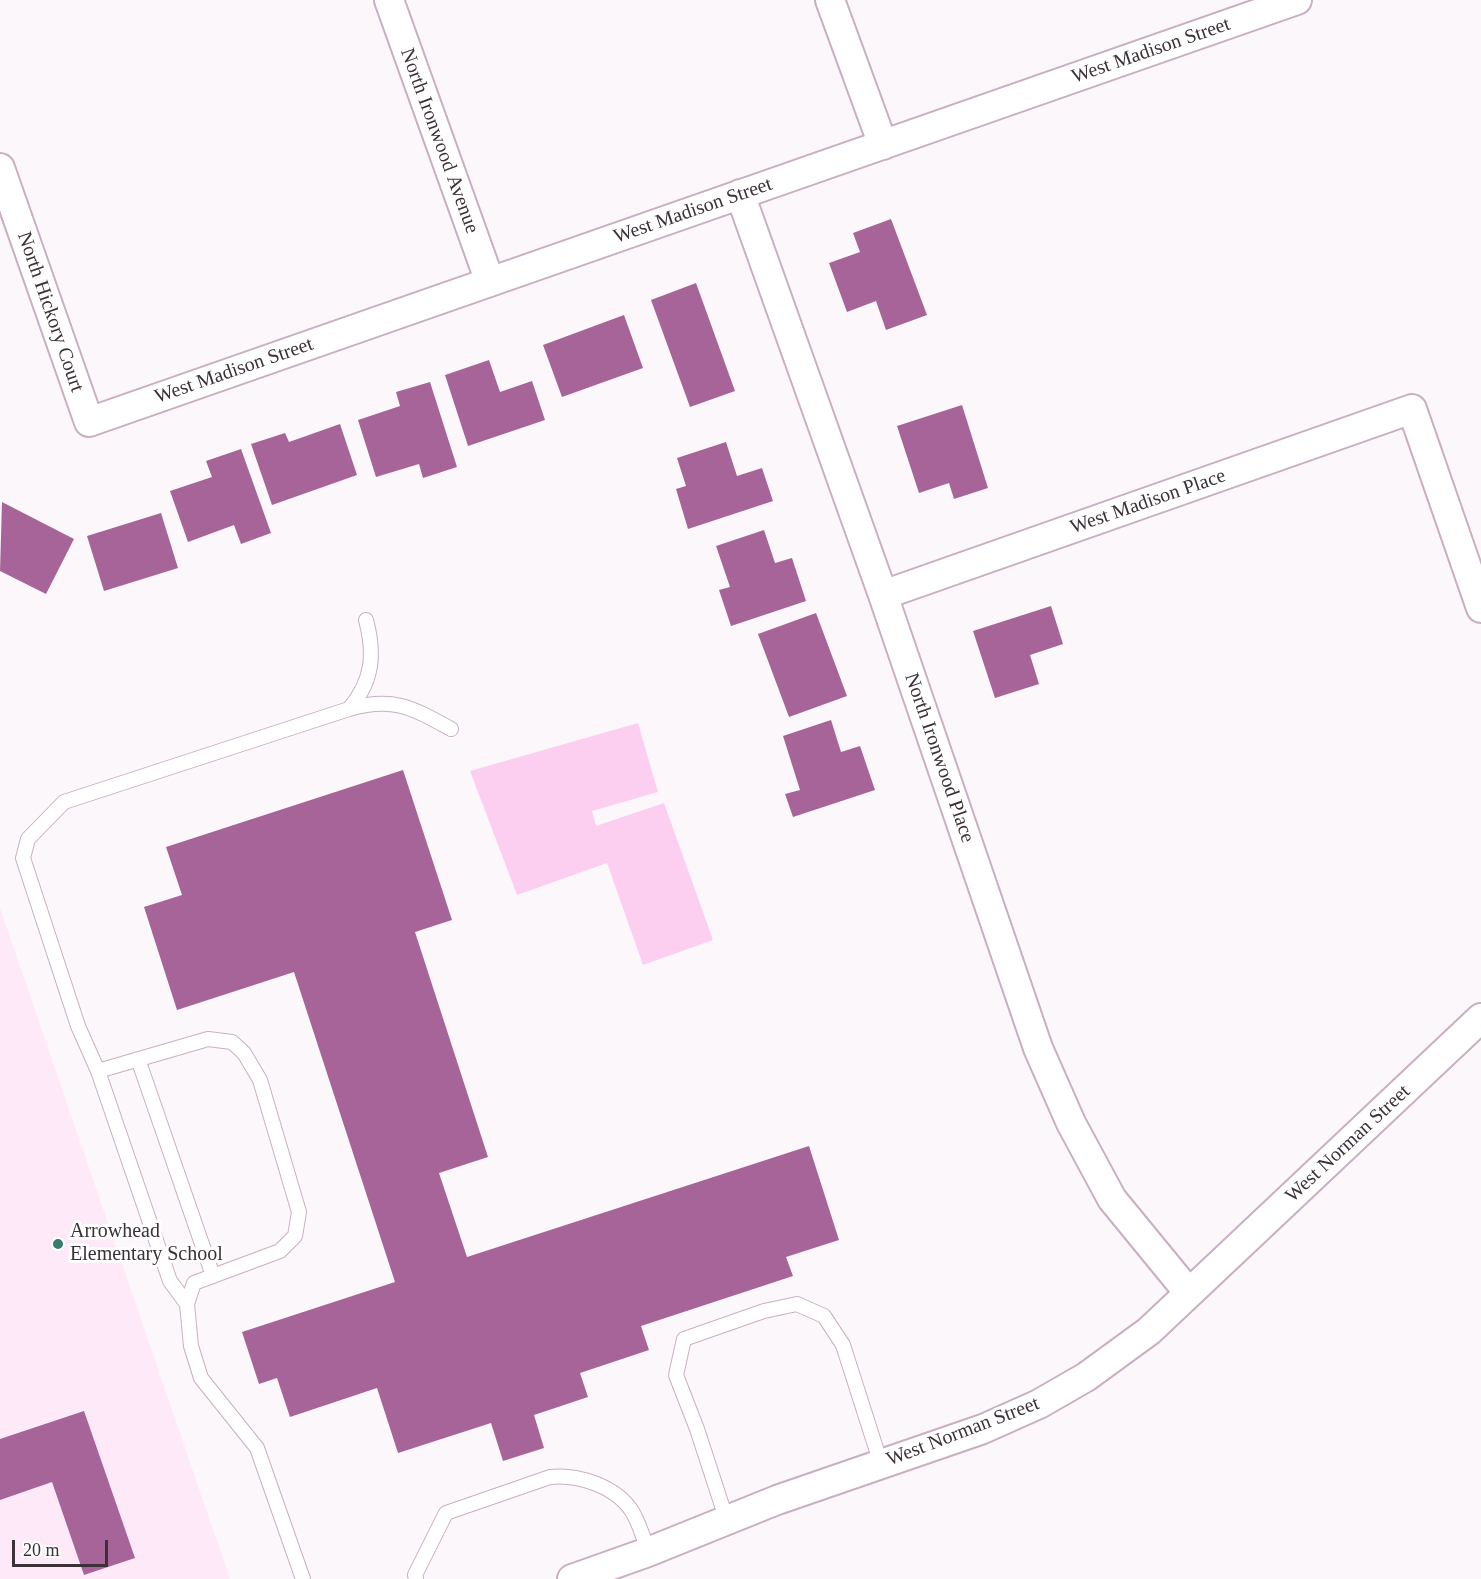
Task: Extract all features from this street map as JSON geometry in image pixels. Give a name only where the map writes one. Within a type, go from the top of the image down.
[{"type":"street","name":"North Ironwood Avenue","points":[[389,0],[490,282]]},
{"type":"street","points":[[830,0],[883,145]]},
{"type":"street","name":"West Madison Street","points":[[89,422],[1290,1]]},
{"type":"street","name":"North Hickory Court","points":[[0,168],[89,422]]},
{"type":"street","name":"North Ironwood Place","points":[[740,194],[883,595],[1042,1058],[1071,1123],[1112,1199],[1163,1266],[1189,1293]]},
{"type":"street","name":"West Madison Place","points":[[883,595],[1412,409],[1481,608]]},
{"type":"street","name":"West Norman Street","points":[[572,1579],[881,1464],[983,1429],[1059,1393],[1127,1348],[1189,1293],[1481,1018]]},
{"type":"lane","points":[[349,709],[360,696],[371,668],[372,647],[366,620]]},
{"type":"lane","points":[[187,1304],[170,1281],[98,1071],[78,1026],[23,858],[28,839],[64,802],[369,703],[403,705],[451,729]]},
{"type":"lane","points":[[98,1071],[208,1039],[232,1042],[244,1053],[260,1080],[299,1212],[295,1236],[280,1251],[194,1283],[187,1304],[191,1346],[201,1378],[257,1448],[303,1579]]},
{"type":"lane","points":[[138,1059],[213,1276]]},
{"type":"lane","points":[[727,1521],[697,1429],[676,1375],[684,1339],[764,1311],[797,1304],[824,1316],[843,1345],[881,1464]]},
{"type":"lane","points":[[416,1579],[415,1575],[446,1513],[550,1477],[567,1476],[592,1483],[626,1504],[637,1522],[648,1552]]},
{"type":"shaded area","points":[[638,723],[658,792],[592,811],[596,826],[664,803],[713,940],[643,965],[607,863],[517,895],[470,771]]},
{"type":"shaded area","name":"Arrowhead Elementary School","points":[[0,908],[230,1579],[0,1579]]},
{"type":"building","points":[[891,219],[927,315],[886,330],[876,301],[847,312],[829,263],[860,252],[853,233]]},
{"type":"building","points":[[696,283],[735,391],[690,407],[651,300]]},
{"type":"building","points":[[624,315],[643,368],[562,397],[543,345]]},
{"type":"building","points":[[489,360],[500,392],[532,381],[545,420],[468,446],[445,375]]},
{"type":"building","points":[[430,382],[457,467],[423,478],[419,464],[376,477],[358,420],[400,406],[396,392]]},
{"type":"building","points":[[962,405],[988,488],[954,499],[949,483],[919,493],[897,426]]},
{"type":"building","points":[[340,424],[357,475],[272,505],[251,444],[285,433],[289,442]]},
{"type":"building","points":[[726,442],[737,476],[762,468],[773,501],[688,529],[676,489],[686,486],[677,458]]},
{"type":"building","points":[[241,449],[271,533],[241,544],[234,525],[188,542],[170,491],[212,477],[206,461]]},
{"type":"building","points":[[2,502],[74,539],[46,594],[0,571]]},
{"type":"building","points":[[161,513],[178,568],[104,591],[87,536]]},
{"type":"building","points":[[764,530],[775,563],[792,558],[806,601],[731,626],[719,590],[730,587],[716,546]]},
{"type":"building","points":[[1051,606],[1063,644],[1030,655],[1039,684],[995,698],[973,631]]},
{"type":"building","points":[[816,613],[847,696],[789,717],[758,634]]},
{"type":"building","points":[[831,720],[841,752],[860,746],[875,790],[793,817],[785,794],[800,790],[783,736]]},
{"type":"building","points":[[403,770],[452,920],[415,932],[488,1157],[439,1173],[467,1257],[809,1146],[839,1240],[786,1257],[793,1276],[641,1326],[649,1350],[580,1373],[588,1397],[534,1415],[544,1448],[503,1461],[491,1423],[398,1453],[377,1388],[290,1417],[277,1378],[259,1384],[242,1332],[395,1282],[294,972],[177,1010],[144,907],[182,895],[166,847]]},
{"type":"building","points":[[84,1411],[135,1558],[84,1575],[52,1482],[0,1500],[0,1439]]},
{"type":"place","name":"Arrowhead Elementary School","points":[[58,1244]]}]
